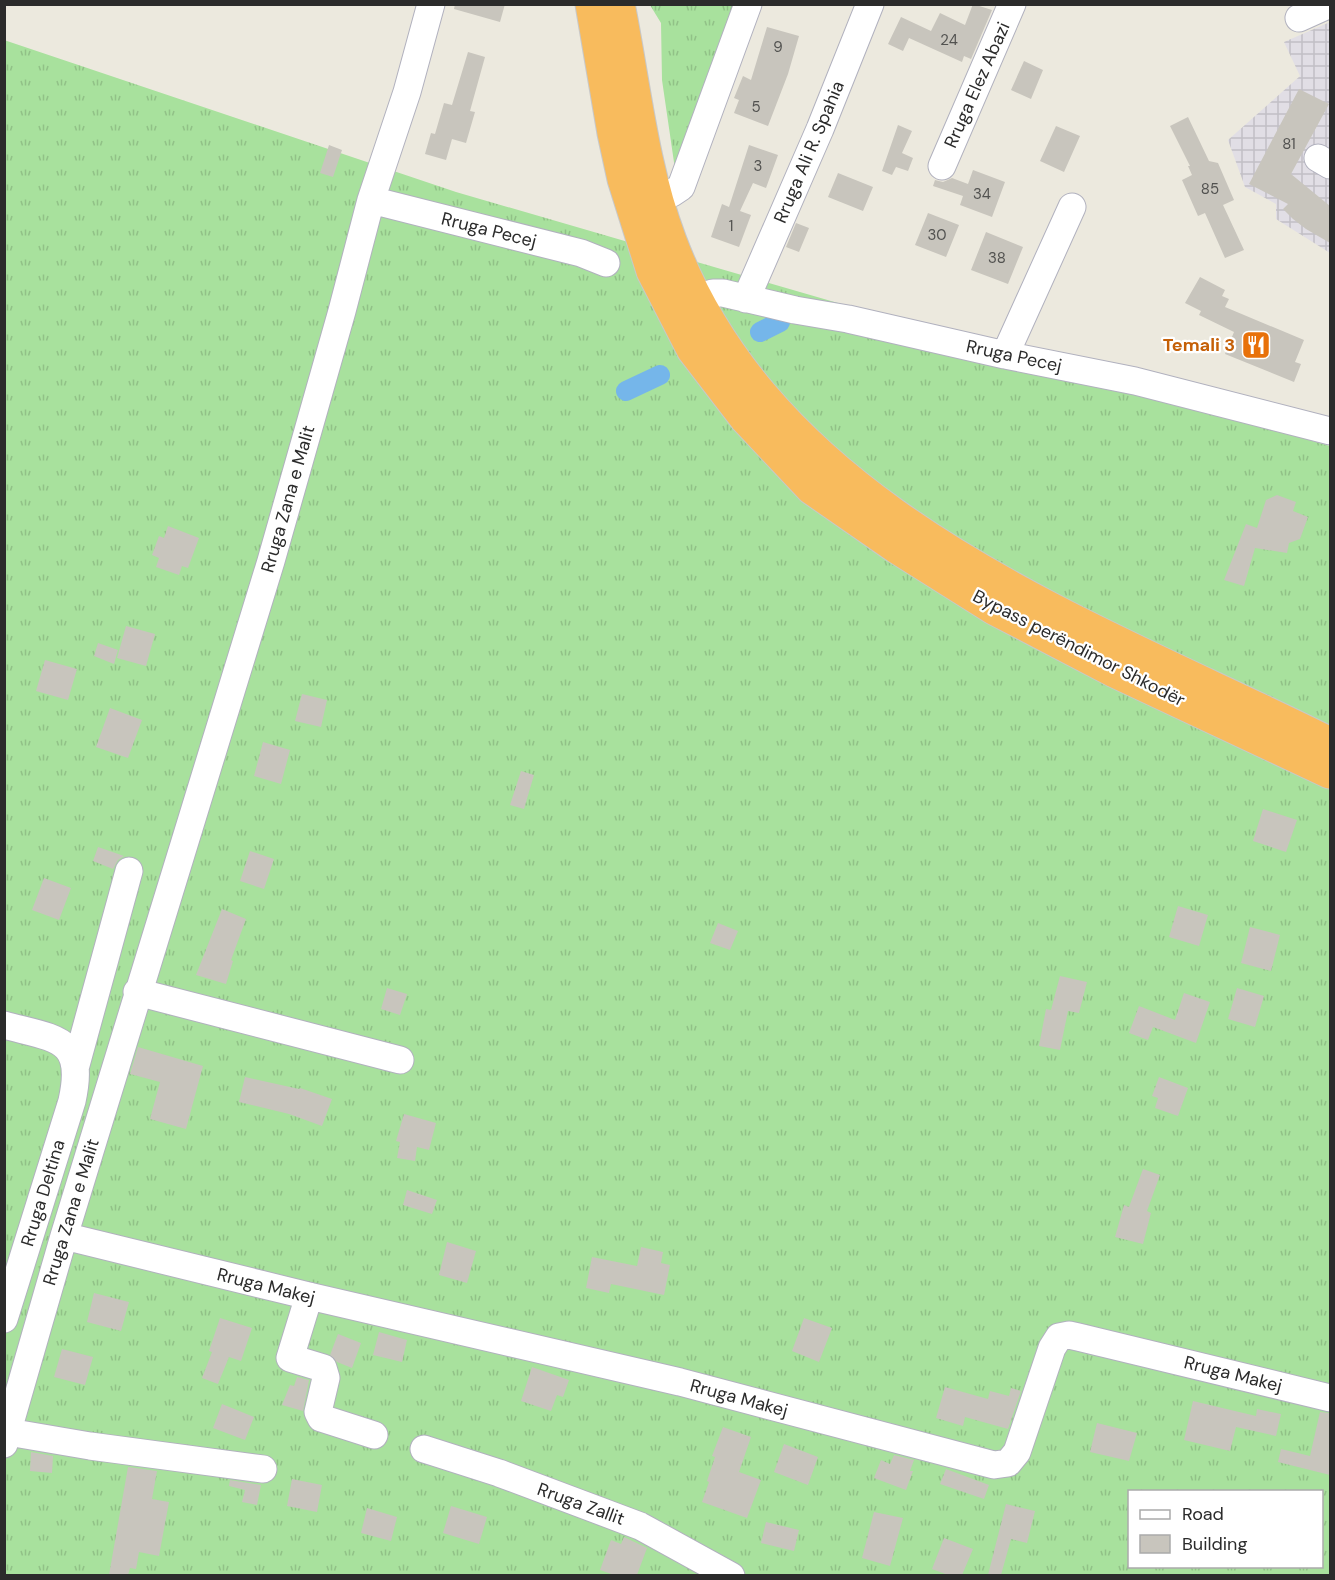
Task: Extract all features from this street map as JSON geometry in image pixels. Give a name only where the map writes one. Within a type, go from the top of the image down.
[{"type":"highway","name":"Bypass perëndimor Shkodër","points":[[592,4],[624,179],[653,271],[693,349],[746,418],[812,488],[897,547],[994,608],[1115,671],[1330,772]]},
{"type":"highway","name":"Bypass perëndimor Shkodër","points":[[618,4],[649,176],[670,241],[709,323],[768,404],[818,454],[884,507],[967,562],[1023,595],[1115,642],[1330,744]]},
{"type":"street","name":"Rruga Zana e Malit","points":[[263,1469],[90,1446],[6,1438],[64,1236],[271,561],[371,200],[407,92],[431,4]]},
{"type":"street","points":[[656,199],[681,187],[748,4]]},
{"type":"street","name":"Rruga Ali R. Spahia","points":[[746,299],[820,129],[870,4]]},
{"type":"street","name":"Rruga Elez Abazi","points":[[942,166],[1012,4]]},
{"type":"street","points":[[1299,18],[1330,4]]},
{"type":"street","name":"Rruga Pecej","points":[[371,200],[606,262]]},
{"type":"street","points":[[1005,355],[1072,207]]},
{"type":"street","name":"Rruga Pecej","points":[[697,298],[713,293],[723,293],[795,310],[848,319],[1005,355],[1135,381],[1330,431]]},
{"type":"street","name":"Rruga Deltina","points":[[4,1319],[72,1101],[76,1065],[129,871]]},
{"type":"street","points":[[138,992],[400,1060]]},
{"type":"street","points":[[4,1024],[60,1042],[72,1054],[76,1065]]},
{"type":"street","name":"Rruga Makej","points":[[64,1236],[309,1296],[680,1382],[994,1465],[1008,1463],[1017,1452],[1052,1347],[1059,1337],[1064,1336],[1078,1337],[1330,1398]]},
{"type":"street","points":[[309,1296],[290,1358],[322,1368],[326,1378],[318,1412],[321,1418],[374,1435]]},
{"type":"street","name":"Rruga Zallit","points":[[424,1449],[499,1473],[640,1526],[731,1575]]},
{"type":"shaded area","points":[[1330,22],[1330,253],[1276,219],[1276,204],[1245,187],[1228,140],[1300,76],[1284,42]]},
{"type":"green space","points":[[650,5],[746,5],[676,176],[662,80],[661,23]]},
{"type":"green space","points":[[4,40],[456,192],[1330,446],[1330,1575],[5,1575]]},
{"type":"building","points":[[455,4],[505,4],[500,22],[454,9]]},
{"type":"building","points":[[973,4],[992,10],[971,59],[964,56],[962,62],[909,38],[903,51],[888,44],[901,17],[931,31],[940,13],[965,25]]},
{"type":"building","points":[[767,27],[799,36],[788,74],[768,126],[734,113],[739,100],[734,98],[743,76],[751,80]]},
{"type":"building","points":[[468,52],[485,57],[470,111],[475,112],[466,143],[452,139],[446,160],[425,154],[431,133],[435,134],[444,103],[452,105]]},
{"type":"building","points":[[1024,61],[1043,70],[1031,99],[1011,90]]},
{"type":"building","points":[[1299,89],[1329,104],[1291,174],[1330,206],[1330,243],[1293,219],[1283,209],[1288,204],[1249,184]]},
{"type":"building","points":[[1188,117],[1209,161],[1218,163],[1234,200],[1223,205],[1244,250],[1225,258],[1205,213],[1198,216],[1182,180],[1192,175],[1188,166],[1190,166],[1170,126]]},
{"type":"building","points":[[898,125],[912,131],[902,153],[913,158],[908,171],[896,167],[892,175],[882,171]]},
{"type":"building","points":[[1056,126],[1080,136],[1064,172],[1040,161]]},
{"type":"building","points":[[329,145],[342,150],[333,177],[320,173]]},
{"type":"building","points":[[749,145],[778,155],[766,188],[753,183],[740,211],[751,215],[739,247],[711,237],[722,204],[729,207]]},
{"type":"building","points":[[973,170],[1005,182],[992,217],[960,205],[963,196],[933,186],[935,180],[943,182],[952,178],[968,184]]},
{"type":"building","points":[[838,173],[873,187],[863,211],[828,197]]},
{"type":"building","points":[[928,213],[959,225],[946,257],[915,245]]},
{"type":"building","points":[[796,223],[809,228],[799,252],[786,247]]},
{"type":"building","points":[[986,232],[1023,247],[1008,284],[971,270]]},
{"type":"building","points":[[1200,277],[1225,290],[1222,296],[1229,299],[1225,307],[1304,340],[1295,362],[1301,364],[1294,382],[1225,354],[1234,332],[1199,315],[1201,311],[1185,303]]},
{"type":"building","points":[[1277,495],[1296,502],[1293,511],[1308,517],[1300,539],[1289,543],[1287,553],[1255,548],[1244,586],[1224,580],[1246,524],[1257,528],[1266,500]]},
{"type":"building","points":[[168,526],[199,538],[188,568],[182,566],[179,575],[156,567],[159,558],[152,555],[159,536],[164,538]]},
{"type":"building","points":[[126,626],[155,634],[146,666],[117,658]]},
{"type":"building","points":[[98,643],[118,650],[114,664],[94,656]]},
{"type":"building","points":[[45,660],[77,669],[68,700],[36,691]]},
{"type":"building","points":[[302,694],[327,700],[321,727],[295,721]]},
{"type":"building","points":[[110,708],[142,720],[128,758],[96,747]]},
{"type":"building","points":[[263,742],[290,750],[281,784],[254,776]]},
{"type":"building","points":[[521,771],[534,775],[524,809],[510,805]]},
{"type":"building","points":[[1263,809],[1297,820],[1286,852],[1253,841]]},
{"type":"building","points":[[98,847],[124,856],[118,860],[113,869],[93,861]]},
{"type":"building","points":[[250,851],[274,859],[264,889],[240,881]]},
{"type":"building","points":[[44,878],[71,888],[59,920],[32,910]]},
{"type":"building","points":[[1178,906],[1208,915],[1199,946],[1169,937]]},
{"type":"building","points":[[222,909],[246,919],[231,960],[233,961],[226,984],[196,975]]},
{"type":"building","points":[[718,923],[738,931],[730,950],[710,943]]},
{"type":"building","points":[[1250,927],[1280,935],[1271,971],[1241,963]]},
{"type":"building","points":[[1060,976],[1087,982],[1079,1013],[1068,1011],[1060,1050],[1039,1046],[1046,1009],[1051,1010]]},
{"type":"building","points":[[387,988],[407,994],[400,1015],[381,1009]]},
{"type":"building","points":[[1237,988],[1264,996],[1255,1027],[1228,1019]]},
{"type":"building","points":[[1184,993],[1210,1002],[1196,1043],[1153,1027],[1148,1040],[1129,1033],[1139,1006],[1175,1020]]},
{"type":"building","points":[[138,1047],[203,1066],[186,1129],[150,1119],[160,1082],[130,1074]]},
{"type":"building","points":[[245,1077],[300,1088],[332,1099],[322,1126],[289,1114],[239,1102]]},
{"type":"building","points":[[1159,1077],[1188,1088],[1178,1116],[1155,1108],[1158,1098],[1152,1096]]},
{"type":"building","points":[[404,1114],[436,1123],[429,1150],[417,1147],[415,1161],[397,1158],[400,1142],[396,1141]]},
{"type":"building","points":[[1143,1169],[1160,1175],[1147,1211],[1151,1213],[1143,1244],[1115,1237],[1124,1205],[1129,1207]]},
{"type":"building","points":[[407,1190],[437,1200],[432,1214],[403,1205]]},
{"type":"building","points":[[447,1242],[476,1251],[467,1283],[439,1275]]},
{"type":"building","points":[[641,1247],[663,1252],[661,1263],[670,1265],[664,1295],[611,1284],[609,1293],[586,1288],[592,1257],[637,1266]]},
{"type":"building","points":[[94,1293],[129,1302],[121,1331],[87,1322]]},
{"type":"building","points":[[220,1318],[252,1328],[241,1361],[229,1357],[218,1384],[202,1378],[212,1352],[209,1351]]},
{"type":"building","points":[[804,1318],[832,1328],[819,1362],[792,1351]]},
{"type":"building","points":[[379,1332],[407,1340],[402,1362],[373,1355]]},
{"type":"building","points":[[338,1334],[361,1343],[352,1368],[337,1362],[330,1355]]},
{"type":"building","points":[[62,1349],[93,1357],[85,1385],[54,1377]]},
{"type":"building","points":[[532,1367],[569,1380],[563,1397],[557,1395],[551,1411],[521,1401]]},
{"type":"building","points":[[297,1377],[309,1380],[303,1411],[282,1405],[290,1385],[294,1386]]},
{"type":"building","points":[[945,1387],[988,1399],[990,1391],[1009,1396],[1011,1388],[1021,1391],[1008,1429],[965,1417],[963,1426],[936,1418]]},
{"type":"building","points":[[1193,1401],[1256,1416],[1257,1409],[1281,1414],[1276,1436],[1236,1427],[1230,1451],[1184,1440]]},
{"type":"building","points":[[222,1404],[254,1417],[245,1440],[213,1428]]},
{"type":"building","points":[[1320,1412],[1330,1413],[1330,1475],[1278,1462],[1281,1449],[1310,1456]]},
{"type":"building","points":[[1097,1423],[1137,1433],[1129,1461],[1090,1452]]},
{"type":"building","points":[[723,1427],[751,1437],[739,1472],[761,1480],[747,1518],[702,1502],[715,1457],[712,1456]]},
{"type":"building","points":[[784,1444],[818,1457],[808,1485],[774,1472]]},
{"type":"building","points":[[31,1452],[53,1456],[52,1473],[30,1471]]},
{"type":"building","points":[[894,1455],[914,1460],[910,1471],[913,1471],[906,1490],[874,1478],[881,1460],[890,1464]]},
{"type":"building","points":[[128,1467],[157,1471],[152,1499],[169,1502],[159,1556],[139,1552],[136,1569],[130,1568],[128,1575],[109,1575]]},
{"type":"building","points":[[946,1469],[989,1485],[984,1499],[940,1484]]},
{"type":"building","points":[[292,1479],[322,1485],[317,1512],[287,1506]]},
{"type":"building","points":[[230,1480],[261,1485],[257,1505],[242,1502],[245,1490],[229,1486]]},
{"type":"building","points":[[1006,1504],[1035,1511],[1027,1543],[1011,1539],[1001,1575],[988,1575]]},
{"type":"building","points":[[451,1506],[487,1517],[479,1544],[443,1533]]},
{"type":"building","points":[[367,1508],[397,1517],[391,1541],[361,1533]]},
{"type":"building","points":[[874,1512],[903,1518],[890,1566],[862,1558]]},
{"type":"building","points":[[766,1522],[799,1530],[794,1551],[761,1543]]},
{"type":"building","points":[[624,1537],[647,1548],[637,1575],[614,1575],[600,1570],[611,1540],[621,1544]]},
{"type":"building","points":[[944,1538],[973,1549],[962,1575],[948,1575],[932,1569]]},
{"type":"waterway","points":[[760,332],[780,322]]},
{"type":"waterway","points":[[626,391],[660,375]]},
{"type":"place","name":"Temali 3","points":[[1256,345]]}]
